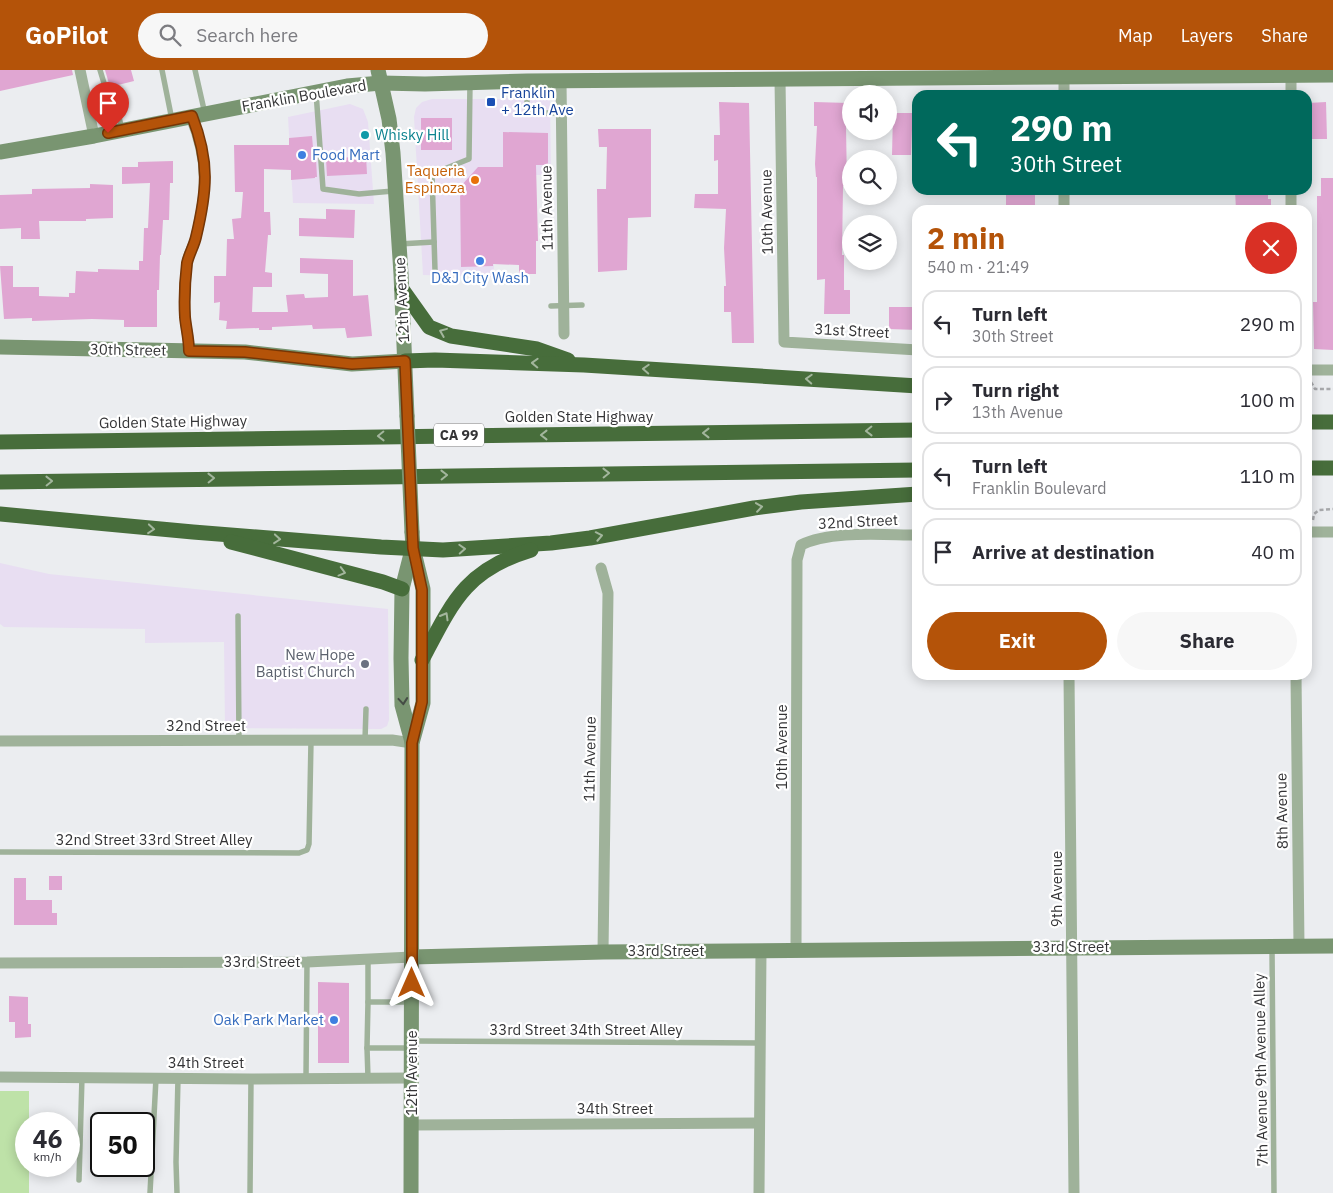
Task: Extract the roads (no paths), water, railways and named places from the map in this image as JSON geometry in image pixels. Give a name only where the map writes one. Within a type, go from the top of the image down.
[{"type":"highway","points":[[402,289],[429,327],[451,336],[537,349],[584,365]]},
{"type":"highway","points":[[405,361],[435,360],[584,365],[912,386]]},
{"type":"highway","points":[[1312,422],[1333,422]]},
{"type":"highway","name":"Golden State Highway","points":[[0,442],[912,430]]},
{"type":"highway","points":[[1312,468],[1333,468]]},
{"type":"highway","points":[[0,482],[912,470]]},
{"type":"highway","points":[[0,514],[193,532],[443,550],[551,543],[590,538],[754,508],[801,502],[912,494]]},
{"type":"highway","points":[[193,532],[383,582],[402,590]]},
{"type":"highway","points":[[422,660],[448,610],[475,578],[494,564],[551,543]]},
{"type":"main road","name":"Franklin Boulevard","points":[[0,152],[94,136],[347,86],[380,76],[470,83],[527,76],[561,81],[707,75],[780,80],[891,75],[1333,75]]},
{"type":"main road","name":"12th Avenue","points":[[380,76],[390,127],[396,190],[413,548],[422,590],[422,702],[412,743],[411,1193]]},
{"type":"main road","name":"30th Street","points":[[0,347],[245,352],[352,364],[405,361]]},
{"type":"main road","name":"12th Avenue","points":[[412,743],[402,705],[401,658],[402,590],[413,548]]},
{"type":"main road","name":"33rd Street","points":[[412,957],[761,950],[1333,946]]},
{"type":"street","points":[[80,70],[94,136]]},
{"type":"street","points":[[1064,74],[1064,90]]},
{"type":"street","points":[[1291,76],[1291,90]]},
{"type":"street","name":"10th Avenue","points":[[780,80],[784,342]]},
{"type":"street","name":"11th Avenue","points":[[561,81],[564,334]]},
{"type":"street","points":[[189,351],[189,336],[185,318],[187,268],[203,203],[205,168],[198,115]]},
{"type":"street","name":"31st Street","points":[[784,342],[912,350]]},
{"type":"street","points":[[1312,370],[1333,370]]},
{"type":"street","points":[[1312,532],[1333,532]]},
{"type":"street","name":"32nd Street","points":[[801,545],[813,539],[844,536],[912,535]]},
{"type":"street","name":"10th Avenue","points":[[796,950],[797,560],[801,545]]},
{"type":"street","name":"11th Avenue","points":[[602,568],[608,593],[603,952]]},
{"type":"street","name":"9th Avenue","points":[[1069,680],[1074,1193]]},
{"type":"street","name":"8th Avenue","points":[[1296,680],[1299,946]]},
{"type":"street","name":"32nd Street","points":[[0,741],[392,740],[412,743]]},
{"type":"street","points":[[759,1193],[761,950]]},
{"type":"street","name":"33rd Street","points":[[0,963],[306,962],[412,957]]},
{"type":"street","name":"34th Street","points":[[0,1077],[412,1078]]},
{"type":"street","name":"34th Street","points":[[411,1125],[759,1123]]},
{"type":"lane","points":[[100,70],[107,93],[116,104],[122,130]]},
{"type":"lane","points":[[162,70],[172,120]]},
{"type":"lane","points":[[195,70],[198,115]]},
{"type":"lane","points":[[527,76],[527,113],[562,113]]},
{"type":"lane","points":[[435,270],[432,174],[469,159],[470,83]]},
{"type":"lane","points":[[316,92],[323,189],[359,194],[396,190]]},
{"type":"lane","points":[[399,244],[434,242]]},
{"type":"lane","points":[[551,306],[582,305]]},
{"type":"lane","points":[[238,616],[239,741]]},
{"type":"lane","points":[[365,740],[366,709]]},
{"type":"lane","name":"32nd Street 33rd Street Alley","points":[[0,852],[300,853],[307,850],[309,844],[311,741]]},
{"type":"lane","name":"7th Avenue 9th Avenue Alley","points":[[1272,946],[1274,1193]]},
{"type":"lane","points":[[368,960],[368,1078]]},
{"type":"lane","points":[[306,962],[306,1079]]},
{"type":"lane","points":[[368,1002],[412,1002]]},
{"type":"lane","name":"33rd Street 34th Street Alley","points":[[368,1048],[412,1045],[760,1043]]},
{"type":"lane","points":[[79,1180],[82,1078]]},
{"type":"lane","points":[[150,1193],[156,1078]]},
{"type":"lane","points":[[177,1193],[178,1078]]},
{"type":"lane","points":[[250,1193],[251,1079]]},
{"type":"place","name":"Franklin + 12th Ave","points":[[491,102]]},
{"type":"place","name":"Whisky Hill","points":[[365,135]]},
{"type":"place","name":"Food Mart","points":[[302,155]]},
{"type":"place","name":"Taqueria Espinoza","points":[[475,180]]},
{"type":"place","name":"D&J City Wash","points":[[480,261]]},
{"type":"place","name":"New Hope Baptist Church","points":[[365,664]]},
{"type":"place","name":"Oak Park Market","points":[[334,1020]]}]
